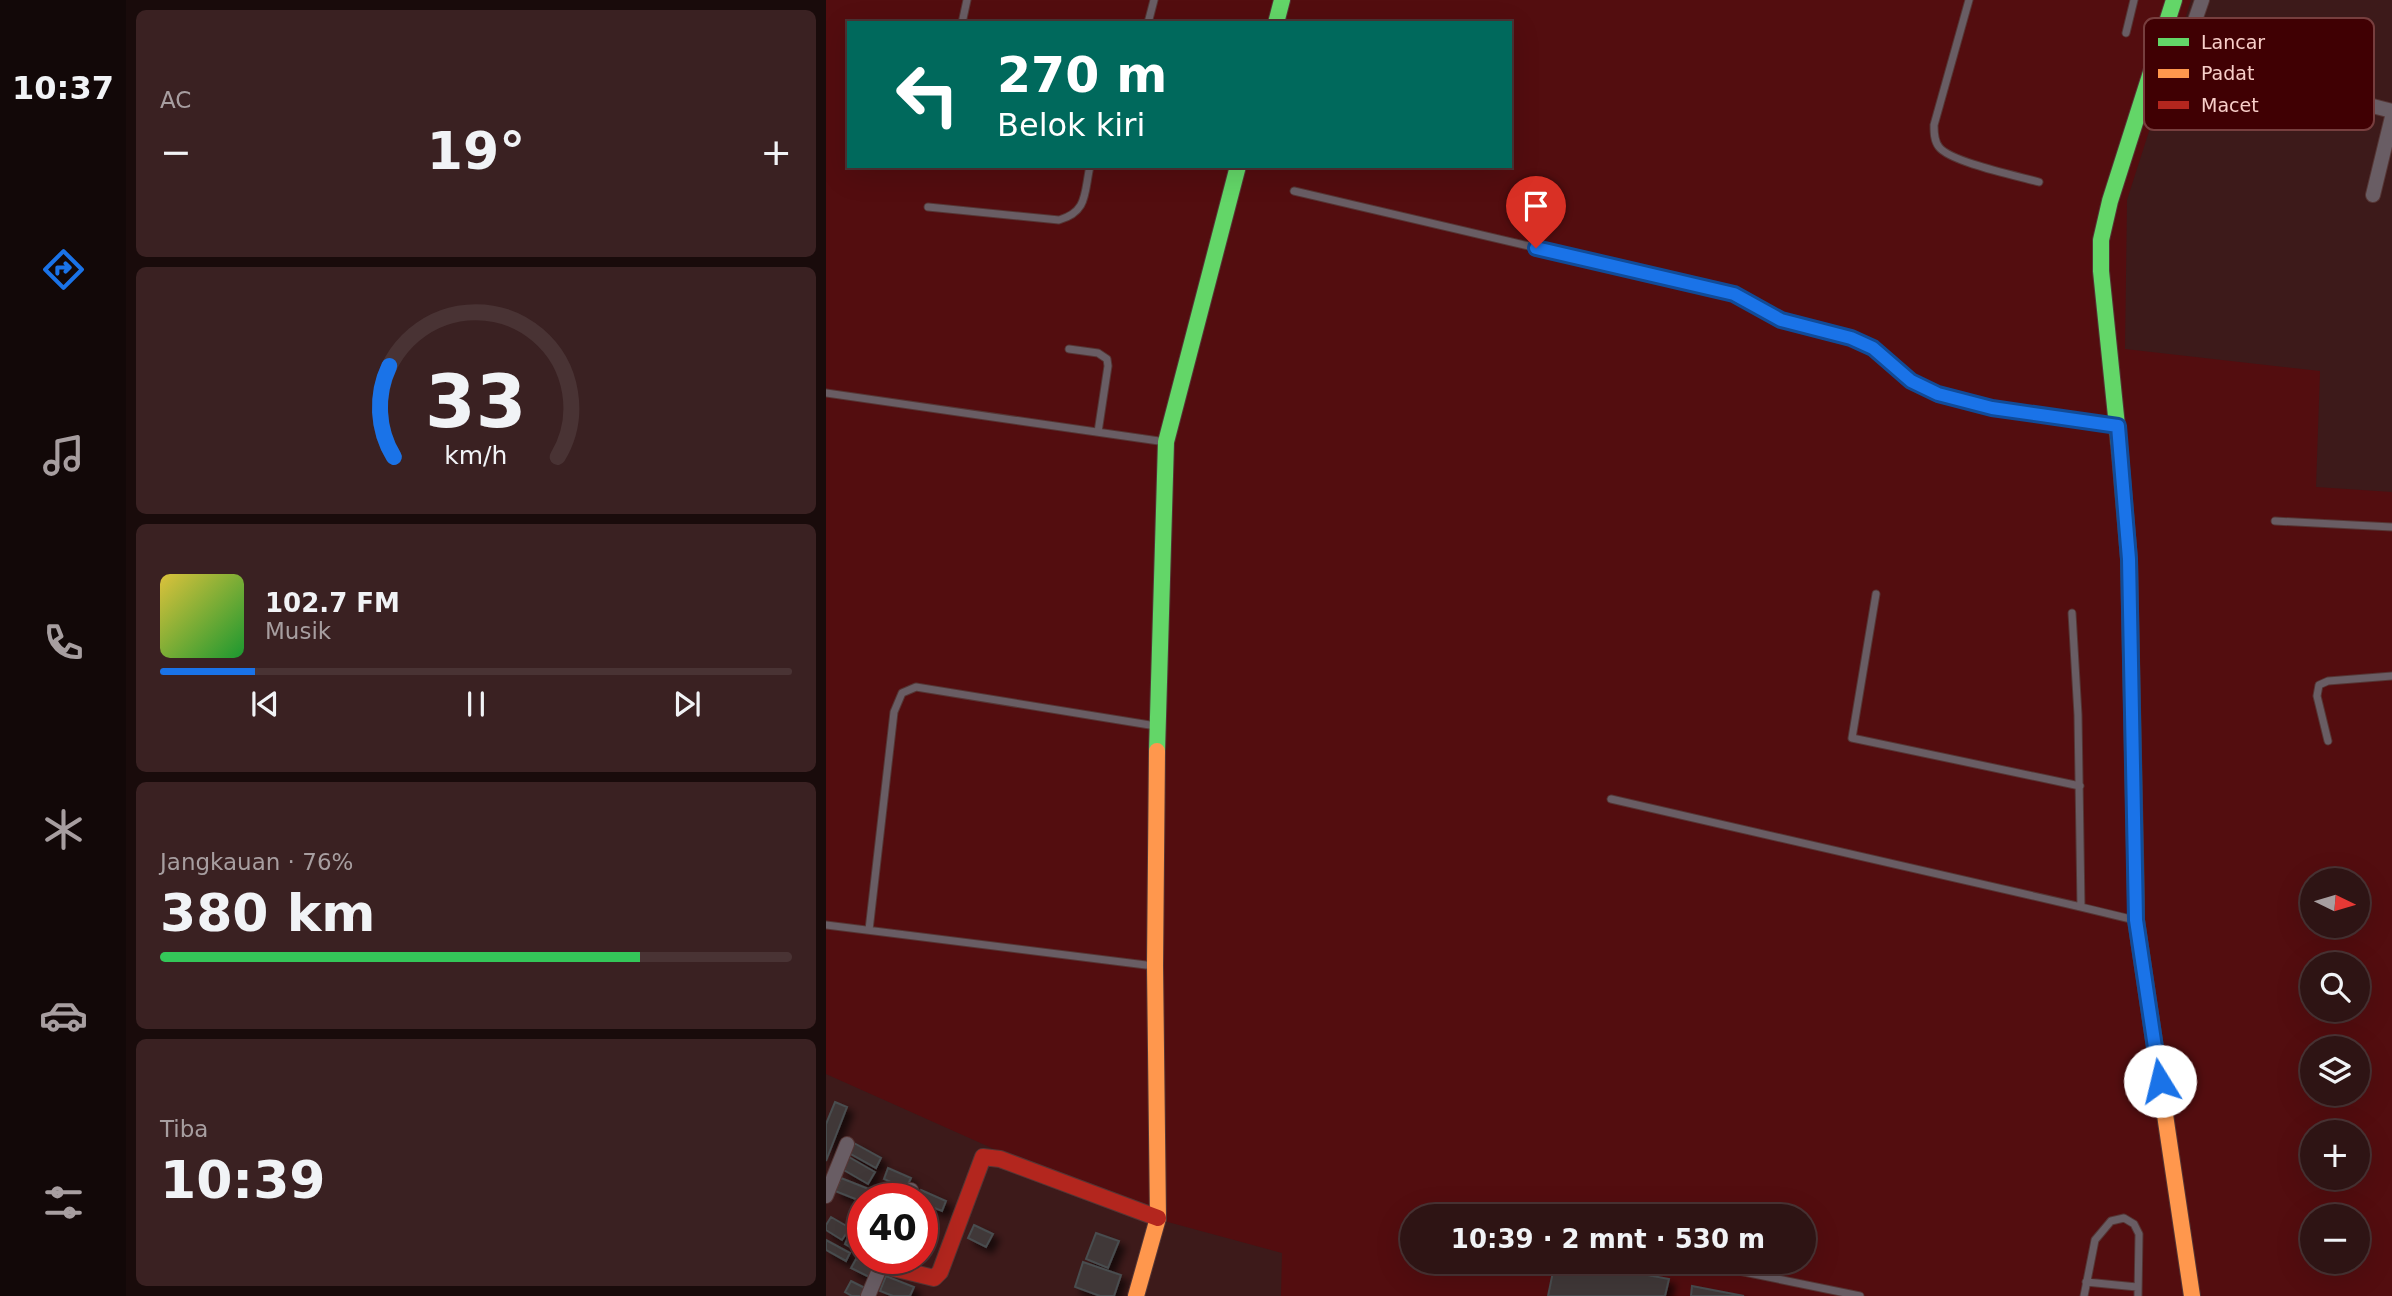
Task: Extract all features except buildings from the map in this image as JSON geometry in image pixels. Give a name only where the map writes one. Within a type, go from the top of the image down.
[{"type":"street","points":[[1277,21],[1282,0]]},
{"type":"street","points":[[2183,9],[2202,0]]},
{"type":"street","points":[[2374,106],[2392,111]]},
{"type":"street","points":[[2144,112],[2110,201],[2101,240],[2101,271],[2129,559],[2136,920],[2192,1296]]},
{"type":"street","points":[[2373,194],[2392,117]]},
{"type":"street","points":[[1136,1296],[1158,1217],[1155,966],[1157,726],[1166,442],[1237,168]]},
{"type":"street","points":[[826,1196],[847,1144]]},
{"type":"street","points":[[915,1274],[928,1279],[934,1278],[940,1272],[983,1157],[1000,1159],[1158,1217]]},
{"type":"street","points":[[868,1296],[877,1274]]},
{"type":"lane","points":[[962,21],[967,0]]},
{"type":"lane","points":[[1149,21],[1154,0]]},
{"type":"lane","points":[[1969,0],[1934,125],[1934,135],[1939,148],[1955,158],[2039,182]]},
{"type":"lane","points":[[2126,33],[2134,0]]},
{"type":"lane","points":[[928,206],[1059,220],[1073,216],[1080,208],[1090,168]]},
{"type":"lane","points":[[1294,191],[1734,294],[1781,320],[1851,338],[1873,348],[1911,381],[1938,394],[1992,408],[2118,426]]},
{"type":"lane","points":[[1069,349],[1098,353],[1107,359],[1098,432]]},
{"type":"lane","points":[[826,393],[1166,442]]},
{"type":"lane","points":[[2276,521],[2392,527]]},
{"type":"lane","points":[[1876,594],[1852,738],[2080,786]]},
{"type":"lane","points":[[2072,613],[2080,786],[2081,907]]},
{"type":"lane","points":[[2328,741],[2316,696],[2319,685],[2328,681],[2392,677]]},
{"type":"lane","points":[[869,930],[894,712],[902,693],[916,687],[1157,726]]},
{"type":"lane","points":[[1611,799],[2136,920]]},
{"type":"lane","points":[[826,925],[1155,966]]},
{"type":"lane","points":[[2084,1296],[2086,1282],[2095,1240],[2111,1221],[2124,1218],[2134,1224],[2139,1234],[2138,1292],[2086,1282]]},
{"type":"lane","points":[[1753,1274],[1860,1296]]},
{"type":"shaded area","points":[[826,0],[2191,0],[2185,18],[2144,18],[2144,130],[2149,130],[2127,200],[2125,349],[2320,371],[2316,487],[2392,492],[2392,1296],[1281,1296],[1282,1253],[1142,1215],[826,1074]]},
{"type":"traffic: fast","points":[[1277,21],[1282,0]]},
{"type":"traffic: fast","points":[[2168,18],[2174,0]]},
{"type":"traffic: fast","points":[[2120,455],[2101,271],[2101,240],[2110,201],[2144,94]]},
{"type":"traffic: fast","points":[[1157,751],[1166,442],[1237,168]]},
{"type":"traffic: slow","points":[[1136,1296],[1158,1218],[1155,966],[1157,751]]},
{"type":"traffic: slow","points":[[2136,900],[2136,920],[2192,1296]]},
{"type":"traffic: jam","points":[[2120,455],[2129,559],[2136,900]]},
{"type":"traffic: jam","points":[[938,1274],[983,1157],[1000,1159],[1158,1218]]},
{"type":"traffic: jam","points":[[918,1274],[934,1278],[938,1274]]},
{"type":"route","points":[[1536,248],[1734,294],[1781,320],[1851,338],[1873,348],[1911,381],[1938,394],[1992,408],[2118,426],[2129,559],[2136,920],[2160,1081]]}]
